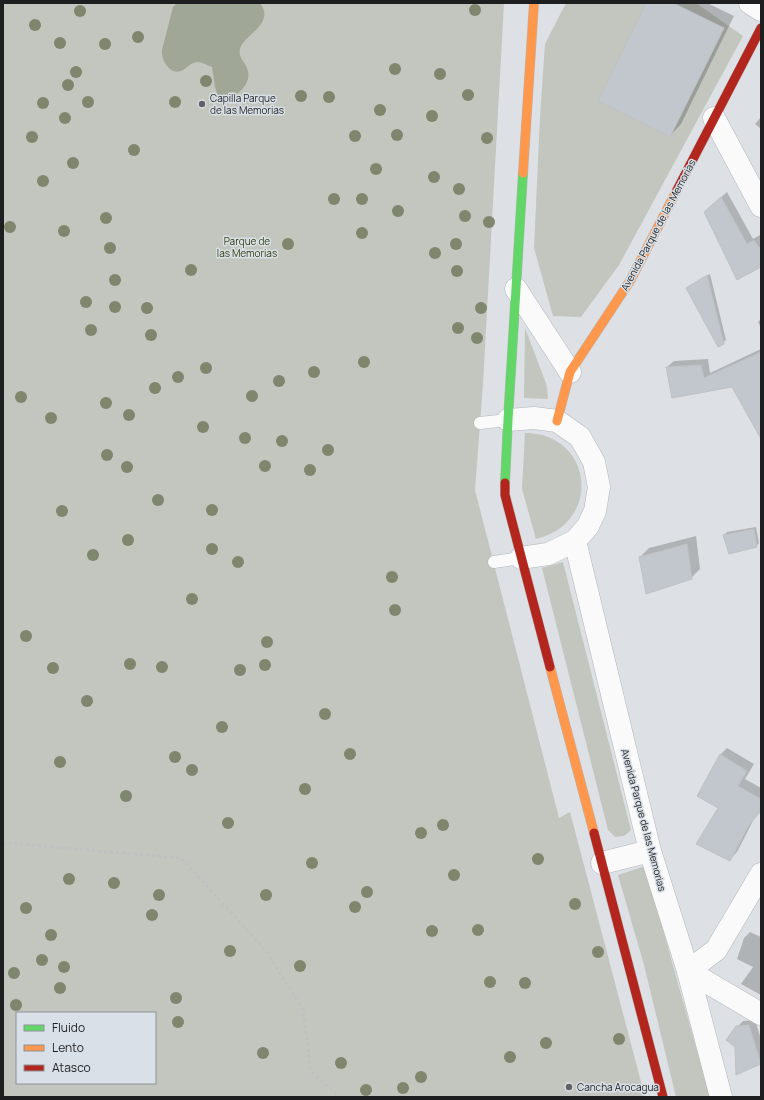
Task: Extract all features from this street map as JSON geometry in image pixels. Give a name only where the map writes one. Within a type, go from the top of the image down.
[{"type":"street","points":[[534,3],[508,420],[505,495],[663,1097]]},
{"type":"street","points":[[750,3],[761,10]]},
{"type":"street","name":"Avenida Parque de las Memorias","points":[[556,421],[570,372],[630,281],[761,28]]},
{"type":"street","points":[[714,118],[761,206]]},
{"type":"street","points":[[516,289],[570,372]]},
{"type":"street","points":[[508,420],[534,418],[556,421],[580,437],[594,462],[599,487],[595,511],[588,526],[575,541],[548,554],[522,558]]},
{"type":"street","name":"Avenida Parque de las Memorias","points":[[575,541],[650,851],[688,971],[721,1097]]},
{"type":"street","points":[[602,863],[650,851]]},
{"type":"street","points":[[761,874],[716,950],[688,971],[761,1014]]},
{"type":"lane","points":[[480,423],[508,420]]},
{"type":"lane","points":[[494,562],[522,558]]},
{"type":"path","points":[[3,845],[6,843],[181,858],[266,951],[303,1010],[311,1071],[339,1097]]},
{"type":"green space","name":"Parque de las Memorias","points":[[3,3],[504,3],[483,384],[475,490],[559,818],[570,812],[645,1097],[3,1097]]},
{"type":"green space","points":[[566,3],[696,3],[743,36],[619,265],[581,317],[553,316],[534,248],[545,44]]},
{"type":"green space","points":[[525,328],[547,386],[548,399],[524,398]]},
{"type":"green space","points":[[525,433],[548,437],[565,447],[576,462],[581,480],[580,498],[572,516],[558,530],[536,539],[522,489]]},
{"type":"green space","points":[[563,562],[631,830],[624,836],[615,837],[608,830],[542,568]]},
{"type":"green space","points":[[645,866],[710,1097],[676,1097],[644,965],[618,875]]},
{"type":"shaded area","points":[[177,3],[260,3],[264,10],[264,17],[257,29],[242,44],[240,49],[240,55],[247,68],[248,76],[245,85],[239,93],[226,100],[218,96],[212,67],[203,63],[197,62],[191,64],[179,72],[171,70],[165,63],[162,50],[173,7]]},
{"type":"building","points":[[646,3],[673,3],[724,28],[670,137],[598,101]]},
{"type":"building","points":[[721,197],[747,244],[754,240],[761,250],[761,267],[737,280],[704,212]]},
{"type":"building","points":[[707,275],[724,344],[718,347],[686,288]]},
{"type":"building","points":[[761,352],[761,439],[732,387],[672,398],[666,367],[701,365],[704,378]]},
{"type":"building","points":[[754,529],[757,547],[729,554],[723,535]]},
{"type":"building","points":[[687,544],[692,579],[646,594],[639,557]]},
{"type":"building","points":[[720,754],[747,771],[738,786],[761,799],[761,810],[748,827],[730,861],[696,844],[718,808],[697,796]]},
{"type":"building","points":[[749,1025],[761,1064],[736,1075],[735,1047],[726,1040],[736,1026]]},
{"type":"traffic: fast","points":[[505,483],[523,173]]},
{"type":"traffic: slow","points":[[523,173],[534,3]]},
{"type":"traffic: slow","points":[[557,421],[570,372],[630,281],[677,190]]},
{"type":"traffic: slow","points":[[550,667],[594,833]]},
{"type":"traffic: jam","points":[[677,190],[761,28]]},
{"type":"traffic: jam","points":[[505,483],[505,495],[550,667]]},
{"type":"traffic: jam","points":[[594,833],[663,1097]]},
{"type":"place","name":"Capilla Parque de las Memorias","points":[[202,104]]},
{"type":"place","name":"Cancha Arocagua","points":[[569,1087]]}]
